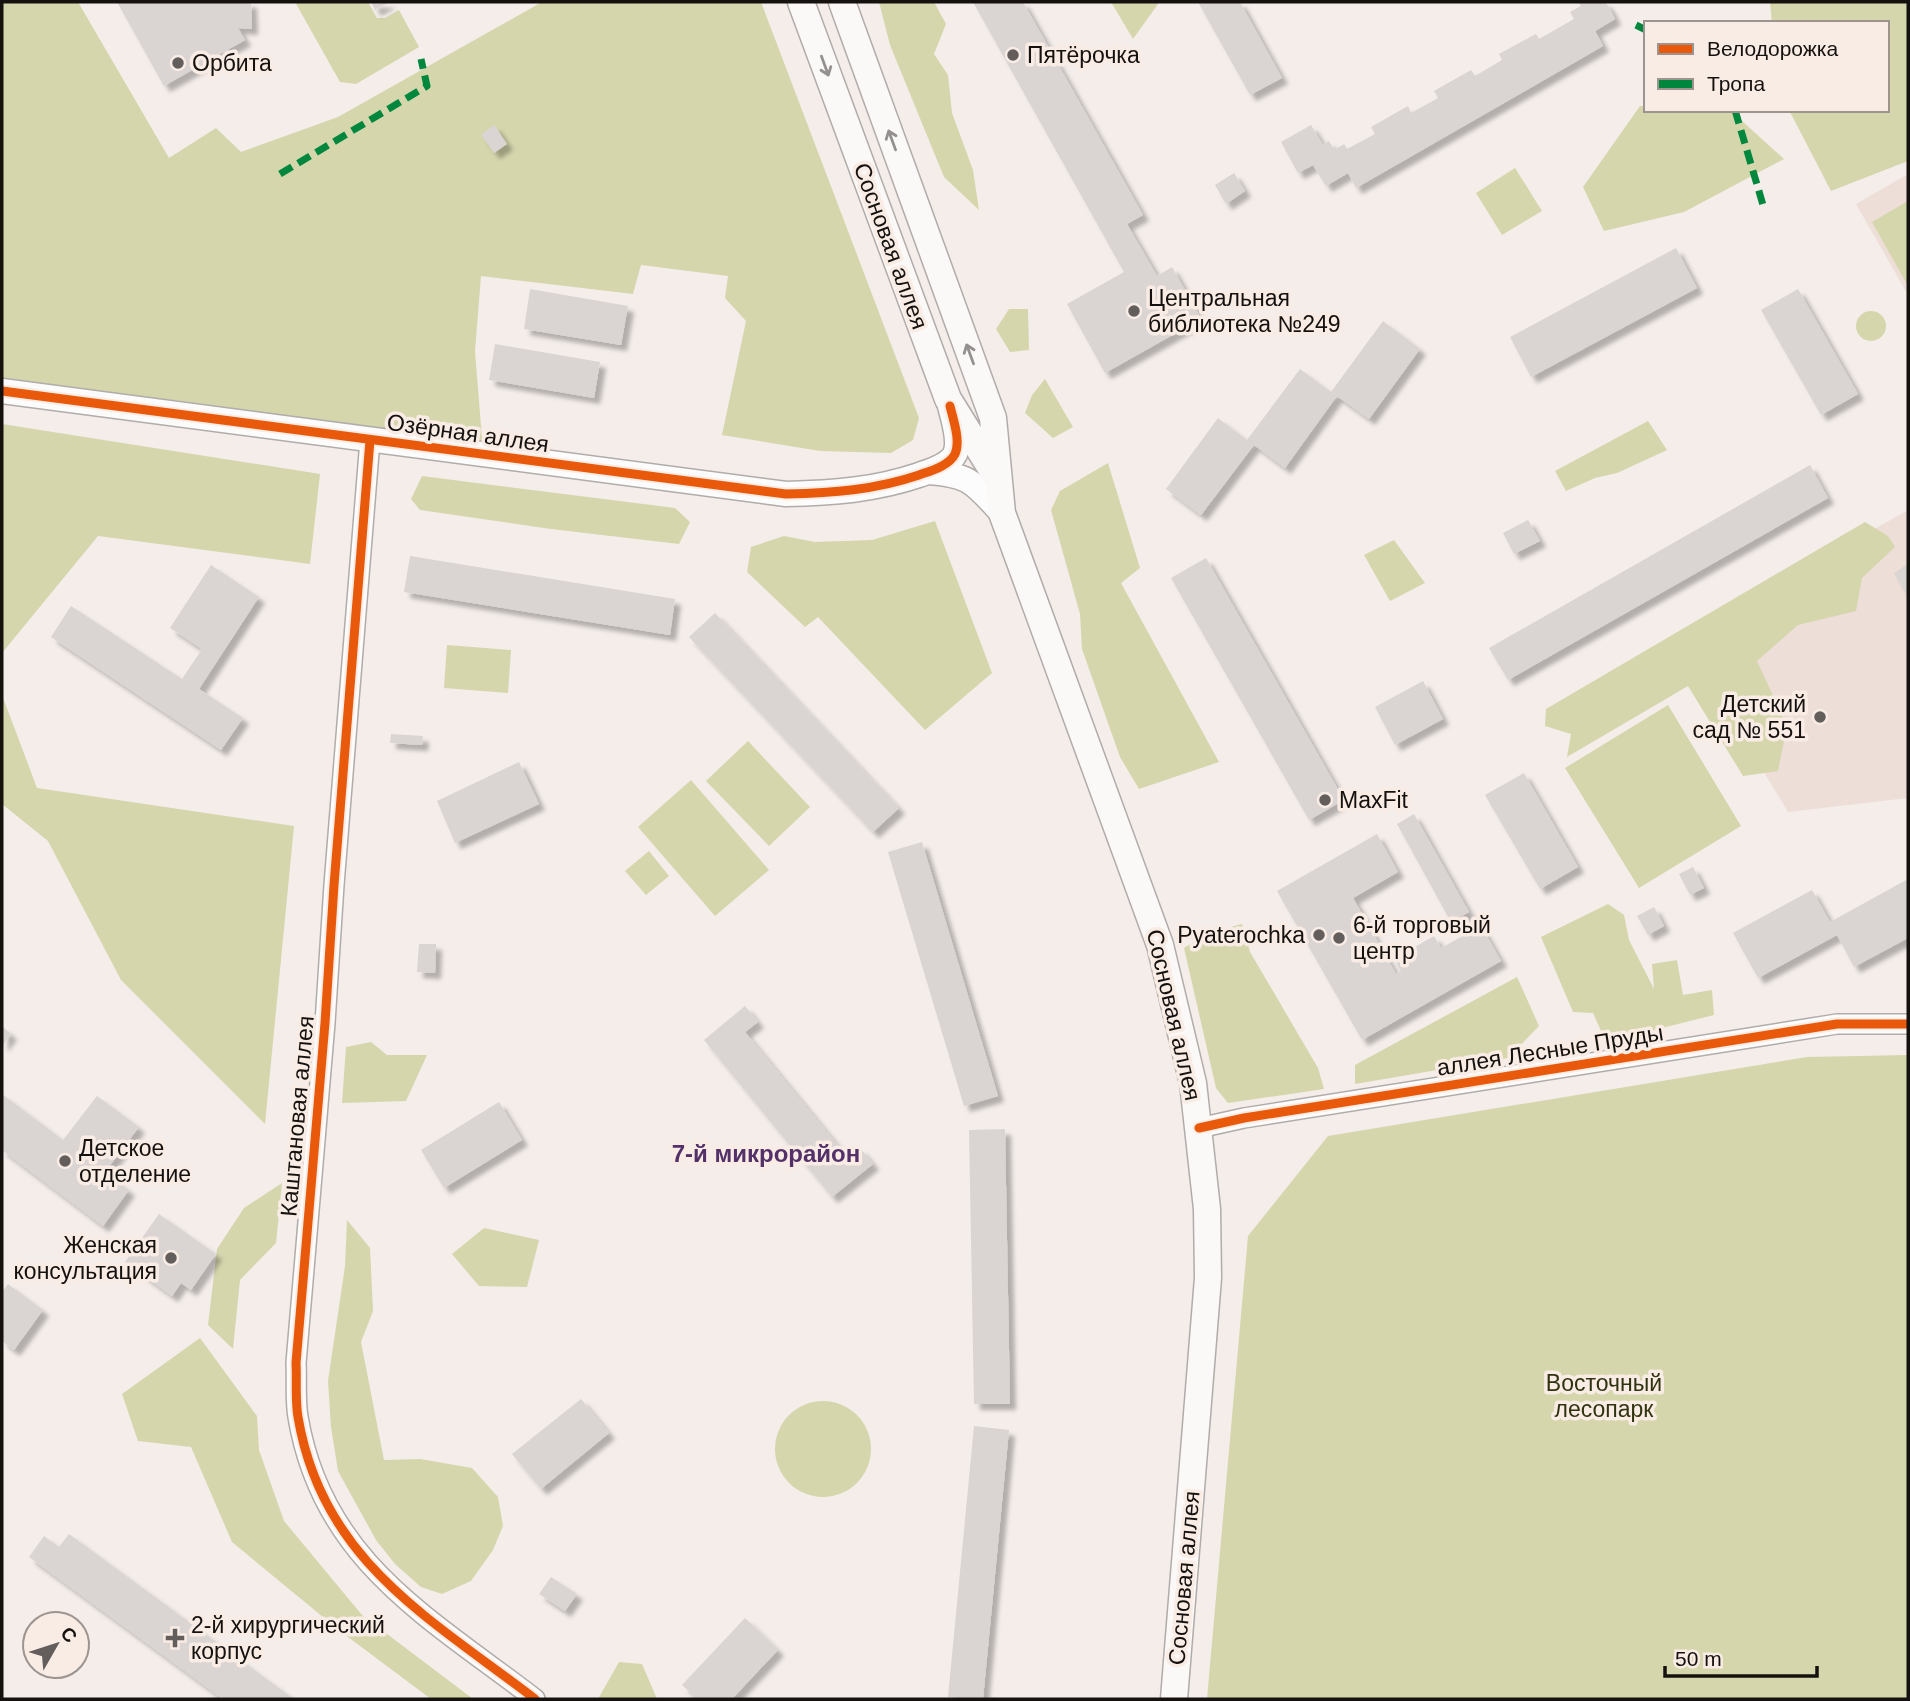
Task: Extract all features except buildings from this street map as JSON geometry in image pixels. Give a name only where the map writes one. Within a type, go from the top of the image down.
[{"type":"main road","name":"Сосновая аллея","points":[[801,2],[950,406],[1002,513],[1158,938],[1193,1083],[1207,1209],[1208,1278],[1174,1699]]},
{"type":"main road","name":"Сосновая аллея","points":[[842,2],[993,418],[988,484]]},
{"type":"street","name":"Озёрная аллея","points":[[2,391],[786,494],[828,494],[869,489],[928,472]]},
{"type":"street","points":[[928,472],[949,462],[955,453],[957,442],[950,406]]},
{"type":"street","name":"Каштановая аллея","points":[[370,440],[298,1340],[298,1416],[325,1503],[366,1561],[391,1589],[422,1615],[534,1698]]},
{"type":"street","points":[[928,472],[955,474],[988,484]]},
{"type":"street","name":"аллея Лесные Пруды","points":[[1199,1128],[1244,1118],[1837,1024],[1908,1024]]},
{"type":"shaded area","points":[[1908,174],[1908,295],[1856,204]]},
{"type":"shaded area","name":"Детский сад № 551","points":[[1908,510],[1908,798],[1788,812],[1683,637]]},
{"type":"green space","points":[[2,2],[78,2],[169,158],[216,128],[241,152],[338,117],[542,2],[761,2],[919,418],[913,440],[891,453],[820,451],[722,435],[746,321],[725,298],[728,276],[641,265],[633,294],[481,276],[475,351],[483,451],[2,379]]},
{"type":"green space","points":[[295,2],[368,2],[377,18],[385,18],[399,10],[419,47],[356,84],[340,82]]},
{"type":"green space","points":[[879,2],[934,2],[946,24],[934,54],[948,75],[952,113],[973,170],[979,210],[944,177],[890,45]]},
{"type":"green space","points":[[1111,2],[1157,2],[1158,4],[1133,39]]},
{"type":"green space","points":[[1770,2],[1908,2],[1908,161],[1831,191],[1790,112],[1889,112],[1889,21],[1772,21]]},
{"type":"green space","points":[[1640,106],[1644,106],[1644,112],[1732,112],[1784,159],[1684,212],[1604,231],[1583,187]]},
{"type":"green space","points":[[1515,168],[1542,211],[1502,235],[1476,193]]},
{"type":"green space","points":[[1908,201],[1908,286],[1872,222]]},
{"type":"green space","points":[[1009,309],[1028,309],[1029,350],[1010,352],[996,329]]},
{"type":"green space","points":[[1871,311],[1882,315],[1886,326],[1882,337],[1871,341],[1860,337],[1856,326],[1860,315]]},
{"type":"green space","points":[[1045,379],[1073,427],[1053,438],[1025,413],[1032,395]]},
{"type":"green space","points":[[1648,421],[1667,450],[1617,473],[1595,478],[1566,491],[1555,471]]},
{"type":"green space","points":[[2,424],[320,474],[310,564],[98,536],[2,653]]},
{"type":"green space","points":[[1108,463],[1140,568],[1121,583],[1219,762],[1139,789],[1120,757],[1082,649],[1080,614],[1051,510],[1060,491]]},
{"type":"green space","points":[[422,476],[675,508],[690,522],[679,544],[420,510],[411,499]]},
{"type":"green space","points":[[935,521],[992,673],[925,730],[818,617],[805,627],[747,572],[751,547],[784,536],[815,542],[872,540]]},
{"type":"green space","points":[[1865,522],[1888,536],[1895,547],[1862,578],[1856,611],[1798,625],[1757,661],[1787,726],[1778,771],[1743,776],[1688,686],[1567,757],[1571,734],[1545,726],[1546,709]]},
{"type":"green space","points":[[1394,540],[1425,583],[1390,601],[1364,555]]},
{"type":"green space","points":[[447,645],[511,650],[508,693],[444,688]]},
{"type":"green space","points":[[2,695],[37,788],[294,826],[265,1124],[121,980],[48,841],[2,804]]},
{"type":"green space","points":[[1668,705],[1741,826],[1639,888],[1565,768]]},
{"type":"green space","points":[[748,741],[810,807],[769,846],[706,781]]},
{"type":"green space","points":[[691,780],[769,870],[715,916],[638,827]]},
{"type":"green space","points":[[649,851],[669,876],[646,895],[625,871]]},
{"type":"green space","points":[[1608,904],[1624,915],[1629,940],[1654,989],[1652,964],[1677,960],[1683,995],[1712,990],[1714,1015],[1606,1042],[1593,1013],[1573,1012],[1541,937]]},
{"type":"green space","points":[[1242,924],[1250,952],[1318,1068],[1324,1089],[1228,1103],[1216,1088],[1184,948],[1208,933]]},
{"type":"green space","points":[[1517,977],[1539,1026],[1508,1058],[1355,1084],[1355,1065]]},
{"type":"green space","points":[[371,1042],[387,1055],[427,1055],[406,1101],[342,1103],[346,1047]]},
{"type":"green space","name":"Восточный лесопарк","points":[[1908,1055],[1908,1699],[1207,1699],[1248,1236],[1328,1136],[1807,1057]]},
{"type":"green space","points":[[282,1183],[276,1243],[240,1280],[233,1349],[208,1325],[217,1249],[244,1208]]},
{"type":"green space","points":[[347,1220],[370,1248],[373,1311],[361,1342],[384,1460],[420,1459],[472,1468],[498,1497],[503,1526],[493,1550],[471,1581],[442,1594],[421,1587],[395,1564],[376,1540],[338,1471],[328,1381],[345,1266]]},
{"type":"green space","points":[[484,1228],[539,1240],[527,1287],[479,1286],[452,1254]]},
{"type":"green space","points":[[200,1338],[257,1416],[259,1450],[284,1521],[362,1615],[473,1699],[431,1699],[340,1631],[232,1542],[191,1447],[138,1441],[122,1394]]},
{"type":"green space","points":[[823,1401],[841,1405],[857,1415],[867,1431],[871,1449],[867,1467],[857,1483],[841,1493],[823,1497],[805,1493],[789,1483],[779,1467],[775,1449],[779,1431],[789,1415],[805,1405]]},
{"type":"green space","points":[[619,1662],[642,1664],[657,1699],[598,1699]]},
{"type":"marked path","points":[[1636,25],[1644,29]]},
{"type":"marked path","points":[[280,174],[427,86],[421,59]]},
{"type":"marked path","points":[[1736,112],[1763,205]]},
{"type":"cycle path","points":[[2,391],[786,494],[837,492],[870,487],[903,480],[944,465],[957,449],[950,406]]},
{"type":"cycle path","points":[[370,440],[296,1363],[297,1411],[311,1467],[330,1510],[356,1548],[386,1582],[420,1612],[535,1699]]},
{"type":"cycle path","points":[[1199,1128],[1244,1118],[1837,1024],[1908,1024]]},
{"type":"place","name":"Пятёрочка","points":[[1013,55]]},
{"type":"place","name":"Орбита","points":[[178,63]]},
{"type":"place","name":"Центральная библиотека №249","points":[[1134,311]]},
{"type":"place","name":"Детский сад № 551","points":[[1820,717]]},
{"type":"place","name":"MaxFit","points":[[1325,800]]},
{"type":"place","name":"Pyaterochka","points":[[1319,935]]},
{"type":"place","name":"6-й торговый центр","points":[[1339,938]]},
{"type":"place","name":"Детское отделение","points":[[65,1161]]},
{"type":"place","name":"Женская консультация","points":[[171,1258]]},
{"type":"place","name":"2-й хирургический корпус","points":[[175,1638]]},
{"type":"district","name":"7-й микрорайон","points":[[766,1153]]}]
